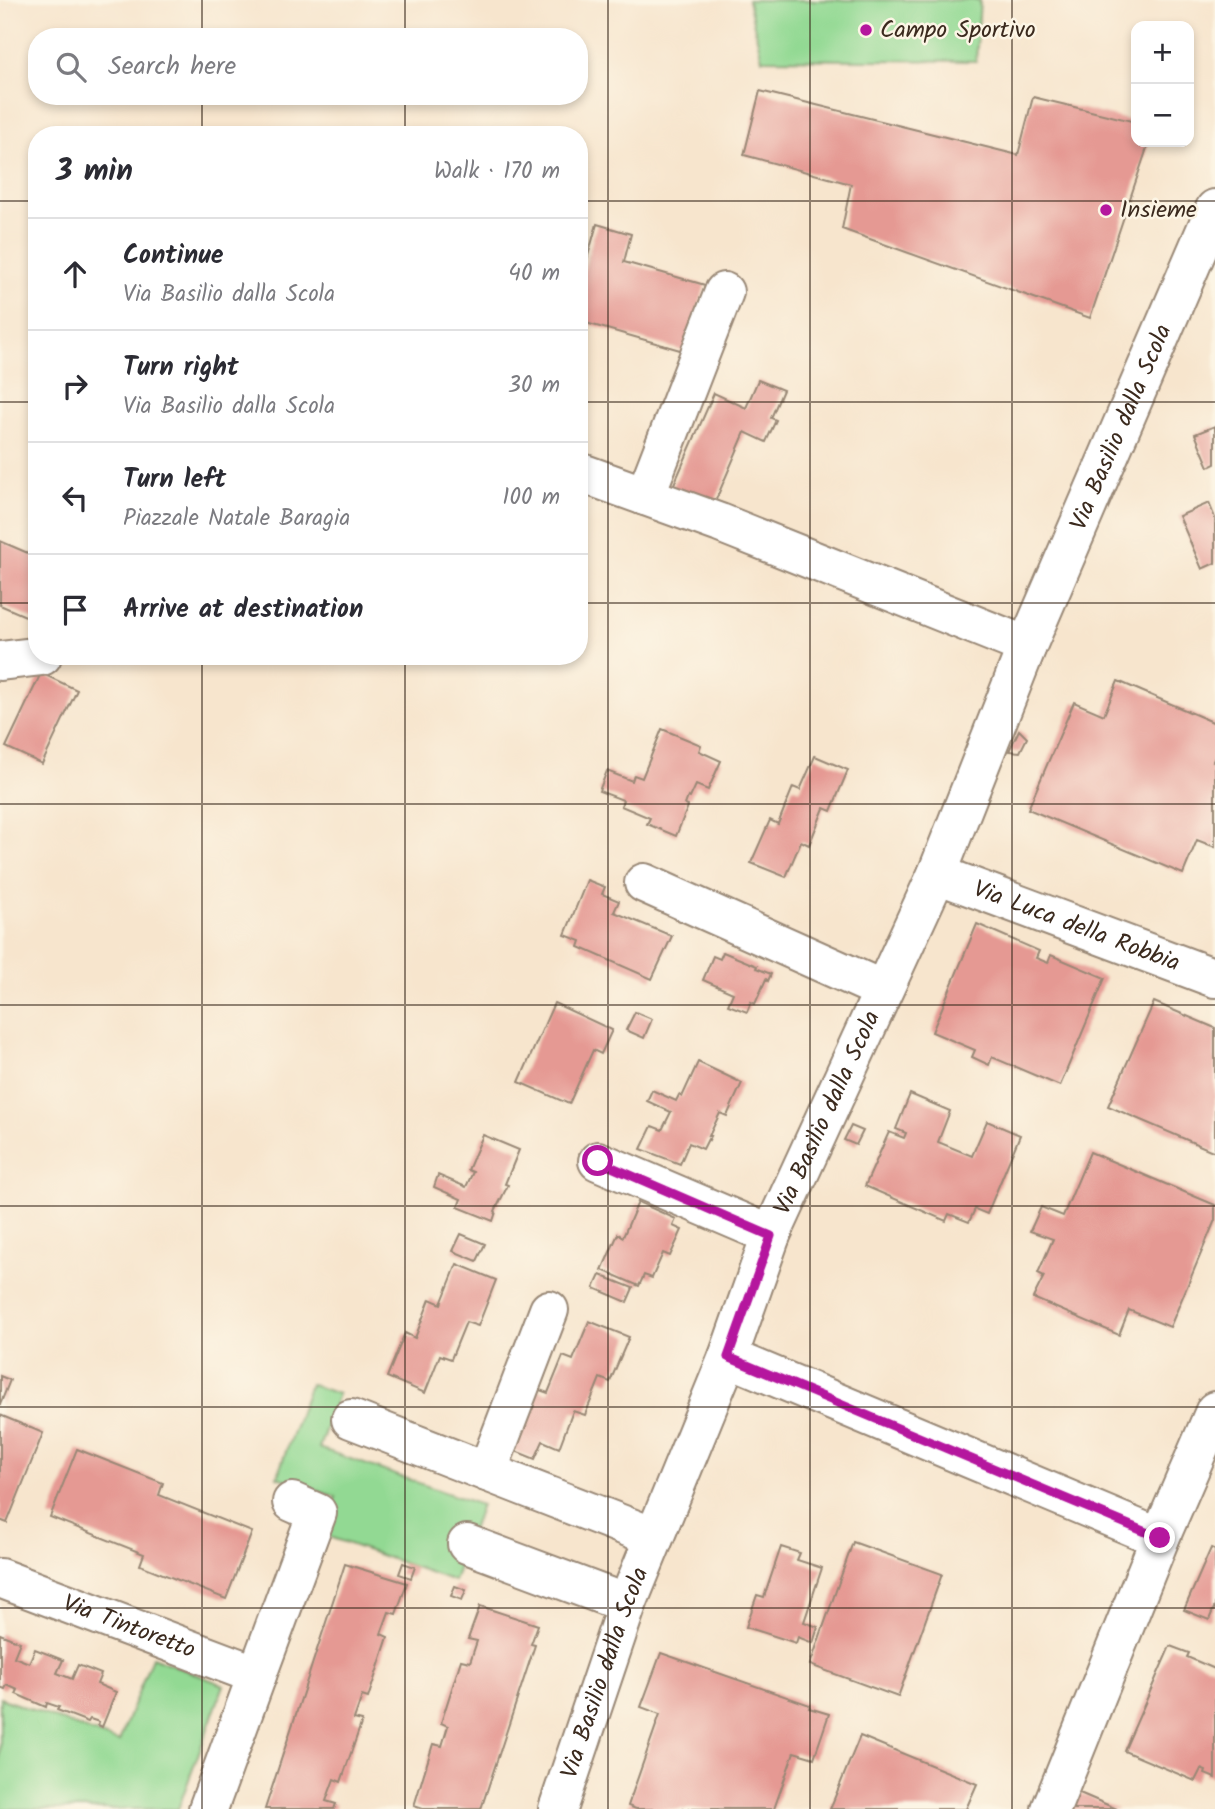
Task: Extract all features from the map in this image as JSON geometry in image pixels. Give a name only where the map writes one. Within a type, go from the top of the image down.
[{"type":"street","name":"Via Basilio dalla Scola","points":[[558,1809],[627,1604],[728,1357],[771,1236],[937,874],[1027,646],[1215,209]]},
{"type":"street","points":[[645,496],[724,292]]},
{"type":"street","points":[[588,475],[720,523],[1027,646]]},
{"type":"street","points":[[0,661],[28,658]]},
{"type":"street","name":"Via Luca della Robbia","points":[[937,874],[1215,978]]},
{"type":"street","name":"Via Basilio dalla Scola","points":[[645,883],[883,990]]},
{"type":"street","name":"Via Basilio dalla Scola","points":[[598,1161],[771,1236]]},
{"type":"street","points":[[487,1472],[549,1310]]},
{"type":"street","points":[[728,1357],[1160,1538]]},
{"type":"street","points":[[1051,1809],[1160,1538],[1215,1411]]},
{"type":"street","name":"Via Basilio dalla Scola","points":[[351,1419],[654,1537]]},
{"type":"street","points":[[208,1809],[317,1513],[292,1502]]},
{"type":"street","points":[[467,1544],[627,1604]]},
{"type":"street","name":"Via Tintoretto","points":[[0,1578],[257,1675]]},
{"type":"green space","name":"Campo Sportivo","points":[[748,0],[980,0],[976,61],[762,59]]},
{"type":"green space","points":[[310,1384],[338,1394],[319,1448],[481,1505],[454,1581],[323,1535],[336,1497],[277,1477]]},
{"type":"green space","points":[[152,1657],[224,1685],[178,1809],[0,1809],[0,1698],[119,1742]]},
{"type":"building","points":[[760,91],[1018,155],[1033,97],[1131,121],[1131,147],[1147,147],[1090,318],[842,229],[851,184],[744,155]]},
{"type":"building","points":[[597,224],[631,234],[624,262],[705,285],[687,352],[588,324],[588,256]]},
{"type":"building","points":[[758,380],[783,390],[771,418],[776,420],[766,442],[745,432],[712,509],[671,491],[714,393],[746,408]]},
{"type":"building","points":[[1215,426],[1215,464],[1209,467],[1195,434]]},
{"type":"building","points":[[1209,503],[1215,518],[1215,563],[1202,569],[1179,516]]},
{"type":"building","points":[[0,541],[28,553],[28,617],[0,605]]},
{"type":"building","points":[[41,673],[77,690],[42,764],[6,747]]},
{"type":"building","points":[[1118,681],[1215,723],[1215,847],[1197,840],[1183,874],[1028,809],[1074,702],[1104,715]]},
{"type":"building","points":[[662,729],[701,745],[699,751],[721,761],[708,790],[696,785],[690,798],[688,797],[685,805],[688,806],[676,836],[647,824],[650,818],[621,806],[623,800],[599,791],[607,771],[632,781],[634,775],[642,778]]},
{"type":"building","points":[[1019,730],[1027,738],[1020,752],[1009,751]]},
{"type":"building","points":[[815,756],[848,770],[831,811],[824,808],[809,845],[801,841],[786,877],[751,863],[770,820],[778,824],[793,787],[800,790]]},
{"type":"building","points":[[587,880],[605,887],[602,894],[619,901],[614,912],[672,936],[652,979],[579,947],[581,941],[565,935]]},
{"type":"building","points":[[977,924],[1039,951],[1036,958],[1048,963],[1051,955],[1105,978],[1060,1086],[992,1057],[989,1065],[972,1057],[975,1050],[932,1032]]},
{"type":"building","points":[[723,952],[771,974],[755,1004],[751,1002],[747,1012],[728,1005],[733,993],[703,980],[713,956],[720,959]]},
{"type":"building","points":[[1154,1002],[1215,1028],[1215,1152],[1108,1106]]},
{"type":"building","points":[[554,1003],[612,1030],[601,1054],[593,1050],[569,1104],[519,1082]]},
{"type":"building","points":[[635,1012],[652,1019],[644,1038],[626,1030]]},
{"type":"building","points":[[698,1062],[742,1083],[727,1116],[720,1113],[703,1149],[689,1143],[680,1164],[641,1149],[652,1126],[662,1130],[671,1112],[647,1101],[652,1090],[676,1101],[679,1095],[682,1097]]},
{"type":"building","points":[[910,1094],[950,1111],[938,1142],[972,1156],[987,1121],[1020,1135],[987,1214],[975,1209],[969,1222],[949,1214],[946,1221],[865,1186],[889,1132],[904,1138],[906,1133],[896,1129]]},
{"type":"building","points":[[851,1126],[863,1131],[856,1145],[844,1140]]},
{"type":"building","points":[[483,1135],[519,1150],[493,1221],[458,1207],[461,1199],[434,1187],[438,1175],[466,1187],[473,1172],[468,1170]]},
{"type":"building","points":[[1090,1152],[1215,1205],[1215,1220],[1170,1327],[1129,1310],[1119,1335],[1033,1298],[1044,1276],[1038,1273],[1053,1239],[1030,1231],[1041,1207],[1063,1216]]},
{"type":"building","points":[[638,1202],[676,1219],[673,1226],[682,1230],[670,1256],[663,1253],[652,1278],[644,1275],[639,1286],[602,1270],[618,1234],[623,1237]]},
{"type":"building","points":[[461,1234],[485,1244],[477,1261],[453,1251]]},
{"type":"building","points":[[457,1264],[496,1280],[478,1326],[466,1322],[451,1359],[440,1355],[425,1393],[387,1377],[405,1333],[415,1338],[430,1299],[441,1304]]},
{"type":"building","points":[[600,1275],[633,1288],[627,1302],[594,1288]]},
{"type":"building","points":[[589,1321],[629,1337],[610,1382],[600,1378],[585,1415],[573,1411],[559,1448],[543,1441],[535,1459],[508,1448],[537,1389],[548,1393],[563,1356],[573,1360]]},
{"type":"building","points":[[0,1376],[10,1380],[0,1405]]},
{"type":"building","points":[[0,1415],[43,1433],[7,1523],[0,1520]]},
{"type":"building","points":[[77,1449],[163,1483],[159,1495],[252,1532],[226,1599],[140,1565],[144,1554],[50,1517]]},
{"type":"building","points":[[853,1542],[942,1574],[898,1697],[810,1665]]},
{"type":"building","points":[[781,1547],[800,1553],[797,1560],[822,1568],[804,1622],[818,1627],[813,1643],[798,1637],[796,1643],[746,1627],[757,1595],[764,1597]]},
{"type":"building","points":[[1211,1548],[1215,1550],[1215,1609],[1209,1620],[1184,1610]]},
{"type":"building","points":[[403,1563],[415,1567],[411,1578],[399,1574]]},
{"type":"building","points":[[345,1564],[407,1583],[396,1614],[389,1612],[381,1634],[388,1637],[368,1698],[362,1696],[354,1719],[362,1721],[341,1782],[334,1779],[326,1801],[336,1804],[334,1809],[265,1809]]},
{"type":"building","points":[[455,1586],[466,1590],[462,1600],[451,1596]]},
{"type":"building","points":[[480,1606],[538,1625],[531,1644],[535,1645],[481,1809],[423,1809],[414,1806],[433,1744],[442,1746],[448,1726],[441,1723],[461,1660],[470,1662],[477,1641],[468,1639]]},
{"type":"building","points":[[0,1634],[20,1642],[14,1657],[29,1663],[35,1649],[63,1660],[57,1673],[72,1679],[78,1665],[101,1674],[97,1684],[116,1692],[102,1727],[98,1725],[99,1722],[90,1719],[88,1722],[57,1710],[59,1707],[47,1703],[46,1707],[16,1694],[18,1690],[7,1685],[5,1689],[0,1687]]},
{"type":"building","points":[[1170,1646],[1189,1653],[1187,1657],[1215,1669],[1215,1778],[1201,1769],[1195,1781],[1124,1751]]},
{"type":"building","points":[[661,1653],[829,1714],[814,1758],[794,1752],[774,1809],[636,1809],[628,1806],[660,1714],[641,1707]]},
{"type":"building","points":[[860,1736],[977,1784],[966,1809],[830,1809]]},
{"type":"building","points":[[1068,1788],[1117,1809],[1059,1809]]},
{"type":"place","name":"Campo Sportivo","points":[[866,30]]},
{"type":"place","name":"Insieme","points":[[1106,210]]},
{"type":"route","points":[[598,1161],[771,1236],[728,1357],[1160,1538]]}]
